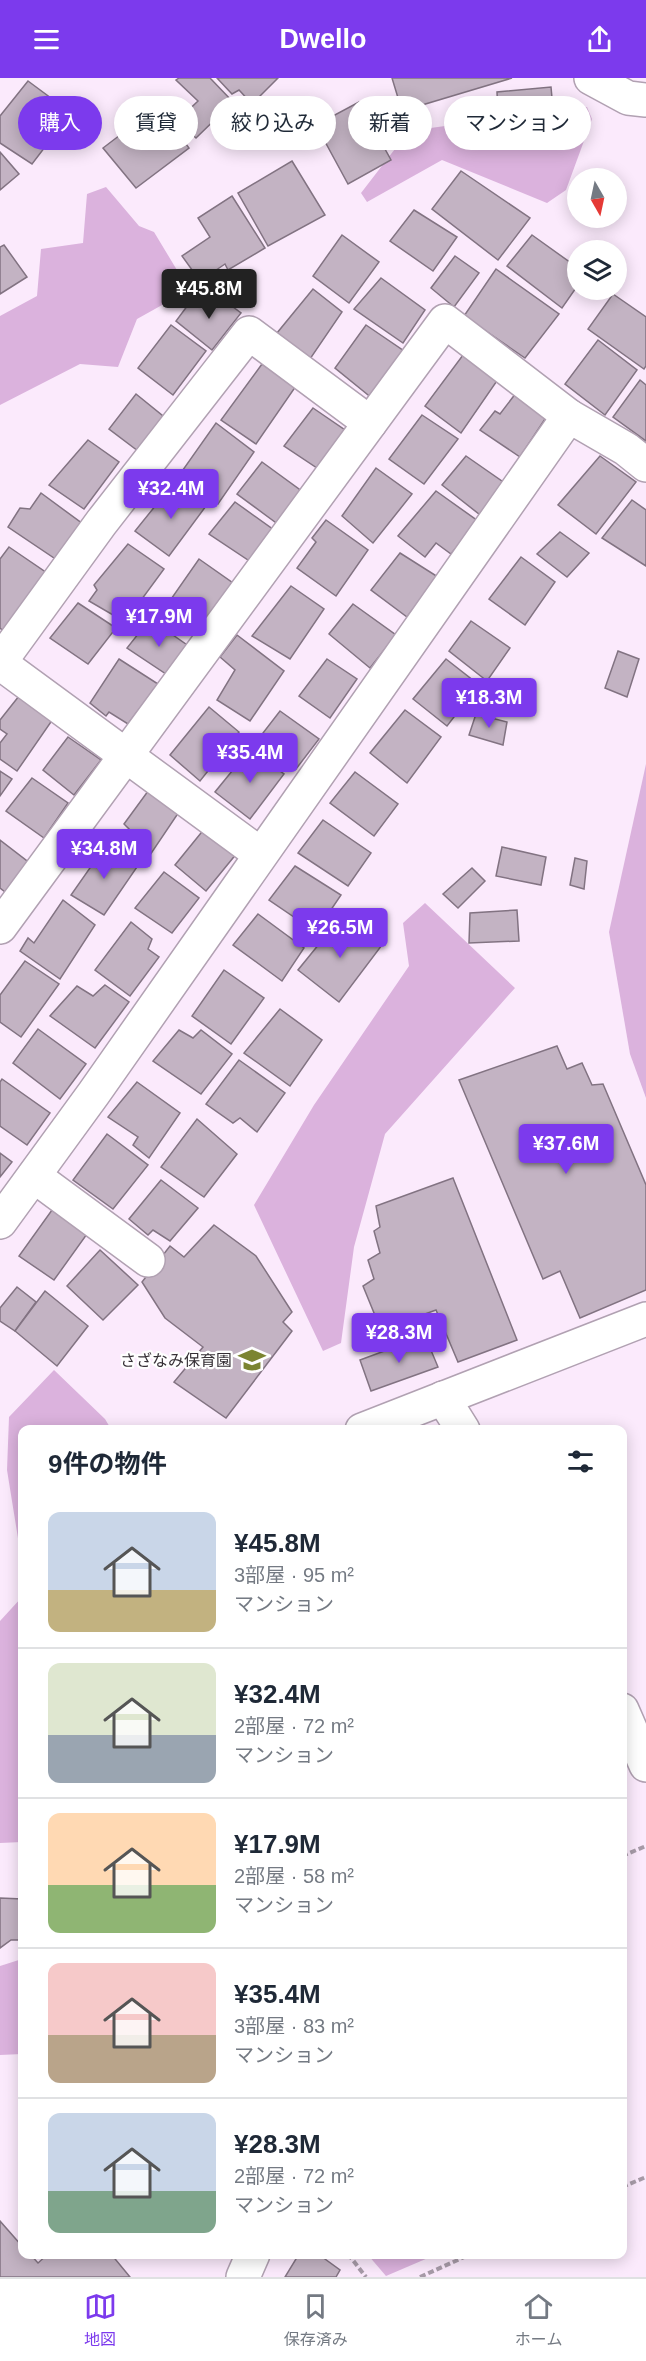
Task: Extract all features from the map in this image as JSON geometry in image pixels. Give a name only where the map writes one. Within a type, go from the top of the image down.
[{"type":"street","points":[[591,78],[628,98],[646,100]]},
{"type":"street","points":[[0,927],[445,321],[569,416],[626,449],[646,465]]},
{"type":"street","points":[[260,854],[0,662],[101,523],[249,333],[369,423]]},
{"type":"street","points":[[0,1222],[94,1093],[569,416]]},
{"type":"street","points":[[34,1176],[148,1260]]},
{"type":"street","points":[[375,1425],[646,1319]]},
{"type":"street","points":[[443,1398],[461,1425]]},
{"type":"street","points":[[627,1721],[646,1764]]},
{"type":"street","points":[[243,2277],[251,2259]]},
{"type":"path","points":[[627,1854],[646,1845]]},
{"type":"path","points":[[627,2185],[646,2176]]},
{"type":"path","points":[[352,2259],[366,2277]]},
{"type":"path","points":[[420,2277],[460,2259]]},
{"type":"shaded area","points":[[444,126],[444,150],[581,150],[574,168],[567,168],[566,190],[547,203],[442,160],[367,202],[361,193],[394,150],[432,150],[432,128]]},
{"type":"shaded area","points":[[106,187],[139,226],[154,232],[189,290],[137,319],[118,367],[80,364],[0,405],[0,316],[37,296],[41,249],[83,243],[87,194]]},
{"type":"shaded area","points":[[646,764],[646,1098],[630,1054],[609,932]]},
{"type":"shaded area","points":[[425,903],[515,988],[385,1134],[354,1247],[341,1343],[323,1351],[254,1205],[314,1105],[409,966],[403,923]]},
{"type":"shaded area","points":[[54,1370],[109,1425],[18,1425],[18,1538],[7,1470],[9,1417]]},
{"type":"shaded area","points":[[18,1601],[18,1842],[0,1843],[0,1621]]},
{"type":"shaded area","points":[[18,1960],[18,2054],[0,2055],[0,1966]]},
{"type":"shaded area","points":[[371,2259],[426,2259],[386,2276]]},
{"type":"building","points":[[179,78],[210,78],[227,96],[210,96],[210,124],[198,136],[198,96],[193,96],[176,80]]},
{"type":"building","points":[[217,78],[278,78],[260,96],[245,96],[239,90],[232,94]]},
{"type":"building","points":[[392,78],[512,78],[452,96],[444,96],[444,98],[432,102],[432,96],[397,96]]},
{"type":"building","points":[[28,81],[48,96],[18,96],[18,150],[43,150],[32,164],[0,143],[0,116]]},
{"type":"building","points":[[551,87],[552,96],[497,96],[497,92]]},
{"type":"building","points":[[348,108],[348,150],[385,150],[391,160],[348,184],[330,150],[336,150],[336,114]]},
{"type":"building","points":[[114,140],[114,150],[186,150],[136,188],[103,148]]},
{"type":"building","points":[[0,152],[19,174],[0,190]]},
{"type":"building","points":[[292,161],[325,215],[268,246],[238,193]]},
{"type":"building","points":[[461,171],[530,218],[498,260],[432,209]]},
{"type":"building","points":[[232,196],[265,248],[228,270],[225,264],[200,281],[182,256],[210,237],[198,218]]},
{"type":"building","points":[[414,210],[457,237],[433,271],[390,241]]},
{"type":"building","points":[[342,235],[379,262],[349,303],[313,276]]},
{"type":"building","points":[[532,235],[567,260],[568,300],[562,308],[507,266]]},
{"type":"building","points":[[4,245],[27,277],[0,294],[0,247]]},
{"type":"building","points":[[455,256],[479,273],[454,307],[431,288]]},
{"type":"building","points":[[496,269],[559,314],[525,358],[464,316]]},
{"type":"building","points":[[381,278],[425,310],[403,343],[354,309]]},
{"type":"building","points":[[313,289],[342,312],[310,359],[277,333]]},
{"type":"building","points":[[221,298],[241,313],[212,350],[176,321],[188,305]]},
{"type":"building","points":[[609,300],[622,300],[646,317],[646,366],[644,369],[588,329]]},
{"type":"building","points":[[171,325],[206,351],[173,395],[138,368]]},
{"type":"building","points":[[366,325],[407,353],[373,399],[335,368]]},
{"type":"building","points":[[598,340],[637,370],[605,415],[565,384]]},
{"type":"building","points":[[466,351],[501,375],[461,433],[425,406]]},
{"type":"building","points":[[262,364],[296,386],[256,444],[221,420]]},
{"type":"building","points":[[640,380],[646,385],[646,441],[613,417]]},
{"type":"building","points":[[516,393],[549,413],[520,457],[480,430],[495,411],[500,414]]},
{"type":"building","points":[[136,394],[163,416],[138,451],[109,429]]},
{"type":"building","points":[[313,408],[345,430],[317,468],[284,446]]},
{"type":"building","points":[[422,415],[458,439],[424,484],[389,459]]},
{"type":"building","points":[[216,423],[254,452],[218,504],[180,474]]},
{"type":"building","points":[[88,440],[119,462],[84,509],[49,485]]},
{"type":"building","points":[[466,456],[509,486],[484,518],[442,485]]},
{"type":"building","points":[[600,456],[636,482],[596,534],[558,505]]},
{"type":"building","points":[[262,462],[303,492],[279,525],[237,494]]},
{"type":"building","points":[[376,468],[412,494],[373,543],[342,516]]},
{"type":"building","points":[[173,484],[206,506],[169,556],[135,531]]},
{"type":"building","points":[[436,491],[478,521],[451,554],[436,543],[425,557],[398,536]]},
{"type":"building","points":[[41,493],[83,524],[57,560],[8,527],[20,508],[30,509]]},
{"type":"building","points":[[632,500],[646,510],[646,566],[602,538]]},
{"type":"building","points":[[235,502],[274,530],[251,562],[209,534]]},
{"type":"building","points":[[326,520],[368,550],[336,596],[297,568],[316,542],[312,538]]},
{"type":"building","points":[[560,532],[589,553],[567,577],[537,554]]},
{"type":"building","points":[[128,544],[164,569],[125,622],[89,601],[97,590],[94,585]]},
{"type":"building","points":[[9,547],[47,573],[6,634],[0,628],[0,559]]},
{"type":"building","points":[[400,553],[438,577],[407,617],[371,590]]},
{"type":"building","points":[[521,557],[555,582],[525,625],[489,599]]},
{"type":"building","points":[[199,559],[233,583],[203,625],[169,602]]},
{"type":"building","points":[[291,586],[324,609],[290,659],[252,636]]},
{"type":"building","points":[[78,603],[116,628],[88,664],[50,638]]},
{"type":"building","points":[[353,604],[396,635],[370,668],[329,634]]},
{"type":"building","points":[[150,619],[190,647],[169,676],[127,648]]},
{"type":"building","points":[[471,621],[510,648],[487,681],[449,651]]},
{"type":"building","points":[[237,635],[284,671],[250,721],[217,700],[235,670],[220,657]]},
{"type":"building","points":[[618,651],[639,659],[627,697],[605,688]]},
{"type":"building","points":[[119,659],[158,684],[128,724],[109,712],[106,716],[90,703]]},
{"type":"building","points":[[327,659],[357,679],[330,718],[299,696]]},
{"type":"building","points":[[446,659],[479,685],[447,726],[413,699]]},
{"type":"building","points":[[19,696],[53,719],[17,771],[0,759],[0,743],[7,734],[0,729],[0,720]]},
{"type":"building","points":[[209,707],[239,732],[200,781],[170,755]]},
{"type":"building","points":[[405,710],[441,737],[407,783],[370,753]]},
{"type":"building","points":[[280,711],[319,739],[296,769],[256,742]]},
{"type":"building","points":[[476,714],[507,722],[503,745],[469,735]]},
{"type":"building","points":[[68,737],[101,760],[74,795],[43,770]]},
{"type":"building","points":[[250,749],[284,774],[250,819],[215,792]]},
{"type":"building","points":[[0,771],[12,779],[0,796]]},
{"type":"building","points":[[355,772],[398,804],[374,836],[330,803]]},
{"type":"building","points":[[32,778],[68,803],[44,838],[6,811]]},
{"type":"building","points":[[151,787],[181,809],[146,861],[122,844],[129,829],[124,824]]},
{"type":"building","points":[[323,820],[371,853],[348,886],[298,853]]},
{"type":"building","points":[[205,828],[237,853],[206,891],[175,865]]},
{"type":"building","points":[[0,840],[31,864],[9,895],[0,888]]},
{"type":"building","points":[[106,845],[137,867],[104,915],[71,895]]},
{"type":"building","points":[[502,847],[546,857],[541,885],[496,876]]},
{"type":"building","points":[[575,858],[587,861],[584,889],[570,885]]},
{"type":"building","points":[[295,866],[341,895],[316,932],[269,900]]},
{"type":"building","points":[[472,868],[485,881],[458,908],[443,894]]},
{"type":"building","points":[[164,872],[199,898],[172,933],[135,908]]},
{"type":"building","points":[[63,900],[95,925],[60,979],[20,951],[28,938],[34,943]]},
{"type":"building","points":[[517,910],[519,941],[469,943],[470,913]]},
{"type":"building","points":[[258,914],[304,948],[282,981],[233,945]]},
{"type":"building","points":[[341,917],[382,945],[339,1002],[298,970]]},
{"type":"building","points":[[131,922],[152,939],[148,949],[159,957],[130,996],[95,970]]},
{"type":"building","points":[[25,961],[59,984],[21,1037],[0,1022],[0,995]]},
{"type":"building","points":[[224,970],[264,998],[231,1044],[192,1016]]},
{"type":"building","points":[[105,985],[129,1002],[95,1048],[50,1016],[77,986],[93,996]]},
{"type":"building","points":[[280,1009],[322,1040],[290,1086],[244,1053]]},
{"type":"building","points":[[38,1029],[86,1064],[60,1099],[13,1063]]},
{"type":"building","points":[[179,1030],[193,1038],[201,1030],[232,1054],[201,1094],[153,1061]]},
{"type":"building","points":[[557,1046],[567,1069],[582,1063],[592,1085],[603,1084],[646,1185],[646,1290],[580,1318],[560,1271],[543,1279],[459,1080]]},
{"type":"building","points":[[239,1060],[285,1093],[257,1132],[240,1118],[233,1123],[206,1104]]},
{"type":"building","points":[[2,1079],[50,1113],[27,1145],[0,1126],[0,1082]]},
{"type":"building","points":[[137,1082],[180,1113],[149,1158],[133,1145],[138,1137],[108,1117]]},
{"type":"building","points":[[197,1119],[237,1154],[204,1197],[161,1167]]},
{"type":"building","points":[[107,1134],[148,1165],[113,1209],[73,1180]]},
{"type":"building","points":[[0,1153],[12,1162],[0,1177]]},
{"type":"building","points":[[453,1178],[517,1340],[458,1362],[436,1310],[381,1330],[363,1286],[374,1279],[368,1260],[380,1253],[374,1231],[380,1227],[376,1206]]},
{"type":"building","points":[[161,1180],[198,1208],[170,1241],[153,1230],[148,1235],[129,1219]]},
{"type":"building","points":[[52,1210],[87,1234],[54,1280],[19,1256]]},
{"type":"building","points":[[214,1225],[256,1256],[292,1312],[283,1322],[292,1331],[226,1418],[174,1382],[203,1347],[165,1318],[142,1282],[170,1246],[184,1257]]},
{"type":"building","points":[[100,1250],[138,1285],[103,1320],[67,1286]]},
{"type":"building","points":[[17,1287],[36,1302],[15,1331],[0,1321],[0,1308]]},
{"type":"building","points":[[45,1291],[88,1326],[57,1366],[15,1331]]},
{"type":"building","points":[[425,1336],[438,1367],[371,1391],[360,1360]]},
{"type":"building","points":[[0,1898],[18,1899],[18,1940],[11,1940],[0,1948]]},
{"type":"building","points":[[0,2221],[18,2241],[18,2259],[34,2259],[38,2263],[42,2259],[115,2259],[130,2277],[0,2277]]},
{"type":"building","points":[[296,2259],[325,2259],[340,2270],[336,2277],[285,2277]]},
{"type":"place","name":"さざなみ保育園","points":[[252,1360]]}]
